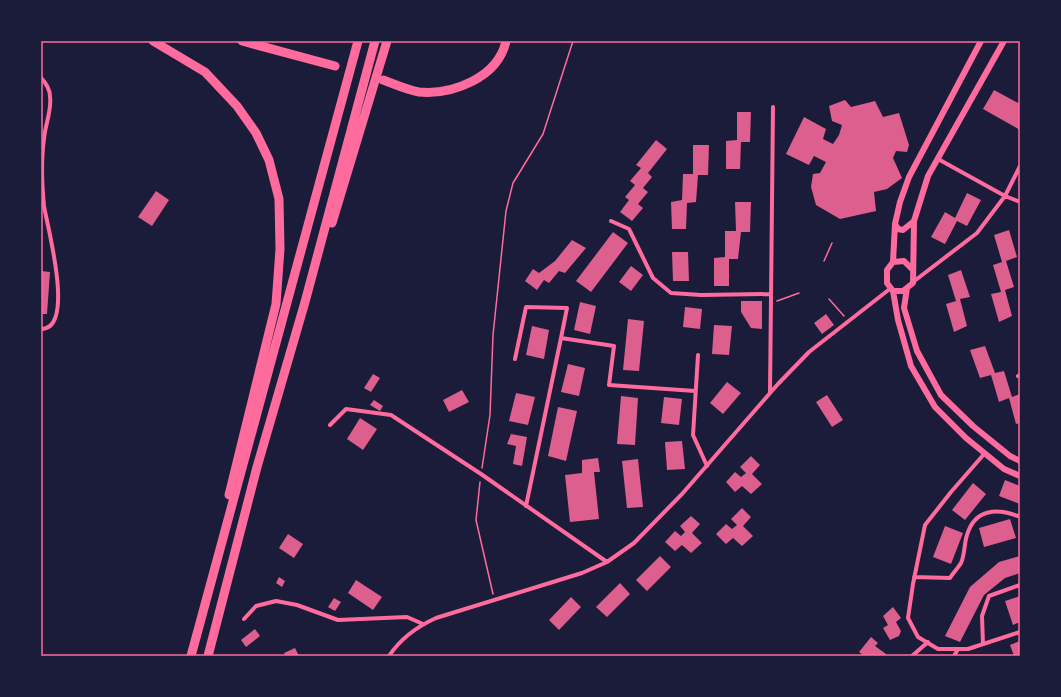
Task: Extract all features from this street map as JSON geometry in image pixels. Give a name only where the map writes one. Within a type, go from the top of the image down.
[{"type":"highway","points":[[153,41],[205,72],[237,106],[256,133],[268,160],[279,199],[280,249],[276,304],[232,479],[214,573]]},
{"type":"highway","points":[[242,41],[335,66]]},
{"type":"highway","points":[[191,656],[358,41]]},
{"type":"highway","points":[[208,656],[258,467],[305,302],[375,41]]},
{"type":"highway","points":[[305,302],[340,197],[386,41]]},
{"type":"highway","points":[[383,80],[417,92],[440,91],[462,87],[488,71],[498,58],[506,41]]},
{"type":"street","points":[[981,41],[909,177],[900,202],[895,224],[893,262],[886,270],[887,283],[892,289],[898,320],[911,366],[935,407],[958,430],[1004,469],[1020,475]]},
{"type":"street","points":[[913,283],[914,221],[928,176],[1004,41]]},
{"type":"street","points":[[41,78],[49,90],[51,98],[44,140],[44,205],[59,296],[56,317],[52,325],[45,330],[41,329]]},
{"type":"street","points":[[770,393],[773,107]]},
{"type":"street","points":[[938,159],[1005,196],[1020,202]]},
{"type":"street","points":[[892,289],[902,292],[977,233],[1005,196],[1020,166]]},
{"type":"street","points":[[611,221],[629,229],[654,278],[671,293],[701,295],[771,294]]},
{"type":"street","points":[[895,224],[898,229],[903,230],[914,221]]},
{"type":"street","points":[[893,262],[904,261],[913,270]]},
{"type":"street","points":[[907,288],[904,308],[917,351],[941,395],[968,421],[1010,456],[1020,461]]},
{"type":"street","points":[[389,656],[399,642],[423,624],[436,618],[582,573],[607,562],[639,538],[707,466],[770,393],[809,352],[892,289]]},
{"type":"street","points":[[516,359],[526,307],[567,308],[526,506]]},
{"type":"street","points":[[561,338],[614,346],[609,385],[695,391]]},
{"type":"street","points":[[907,352],[917,351]]},
{"type":"street","points":[[698,354],[693,435],[707,466]]},
{"type":"street","points":[[330,425],[346,409],[391,415],[481,474],[607,562]]},
{"type":"street","points":[[958,430],[968,421]]},
{"type":"street","points":[[985,453],[925,525],[914,577],[908,618],[918,636],[938,649],[968,649],[1020,632]]},
{"type":"street","points":[[914,577],[950,578],[961,562],[967,535],[973,521],[989,511],[1006,511],[1020,517]]},
{"type":"street","points":[[983,644],[982,616],[989,596],[1020,585]]},
{"type":"street","points":[[244,619],[256,606],[276,600],[297,605],[338,620],[408,617],[423,624]]},
{"type":"street","points":[[912,656],[928,642]]},
{"type":"street","points":[[954,656],[958,649]]},
{"type":"path","points":[[495,600],[476,520],[490,415],[493,335],[506,211],[513,183],[543,134],[573,41]]},
{"type":"path","points":[[824,261],[832,243]]},
{"type":"path","points":[[771,302],[799,293]]},
{"type":"path","points":[[829,299],[849,322]]},
{"type":"building","points":[[994,90],[1020,104],[1020,130],[983,109]]},
{"type":"building","points":[[845,100],[851,107],[875,101],[883,117],[899,113],[909,145],[907,152],[896,151],[893,158],[902,178],[887,189],[874,192],[876,211],[840,219],[816,205],[811,187],[813,174],[820,173],[826,162],[814,156],[809,165],[786,154],[804,117],[826,129],[823,139],[833,144],[839,135],[842,125],[832,121],[829,106]]},
{"type":"building","points":[[737,112],[751,112],[750,142],[741,142],[740,169],[726,169],[726,141],[737,140]]},
{"type":"building","points":[[656,140],[667,149],[648,173],[652,177],[643,188],[648,192],[638,204],[643,208],[632,221],[620,212],[629,200],[625,197],[635,185],[630,181],[641,168],[636,165]]},
{"type":"building","points":[[693,145],[709,145],[708,175],[698,175],[696,202],[687,203],[686,229],[672,229],[671,202],[682,200],[683,174],[693,174]]},
{"type":"building","points":[[156,191],[169,200],[152,226],[138,217]]},
{"type":"building","points":[[967,193],[981,200],[967,226],[957,221],[945,244],[931,237],[945,212],[955,218]]},
{"type":"building","points":[[735,202],[751,202],[750,232],[741,232],[738,259],[729,259],[729,286],[714,286],[714,258],[725,257],[725,231],[736,231]]},
{"type":"building","points":[[1009,230],[1017,257],[1006,261],[1014,287],[1005,290],[1012,316],[999,322],[991,294],[1001,292],[993,265],[1002,262],[994,235]]},
{"type":"building","points":[[613,232],[628,243],[591,292],[576,281]]},
{"type":"building","points":[[572,240],[586,248],[565,273],[559,271],[549,283],[544,280],[537,290],[525,281],[533,269],[539,273],[555,261]]},
{"type":"building","points":[[672,252],[688,252],[689,281],[673,281]]},
{"type":"building","points":[[631,266],[643,275],[631,291],[619,282]]},
{"type":"building","points":[[961,270],[970,297],[960,299],[967,326],[954,332],[946,304],[956,301],[948,275]]},
{"type":"building","points":[[41,271],[50,272],[47,314],[41,314]]},
{"type":"building","points":[[741,301],[762,301],[762,329],[751,328],[741,312]]},
{"type":"building","points":[[580,302],[596,306],[590,334],[574,330]]},
{"type":"building","points":[[685,307],[702,309],[700,329],[683,327]]},
{"type":"building","points":[[826,314],[834,325],[822,334],[814,323]]},
{"type":"building","points":[[628,319],[644,321],[639,371],[623,370]]},
{"type":"building","points":[[714,325],[732,326],[729,355],[712,354]]},
{"type":"building","points":[[532,326],[549,330],[544,359],[526,355]]},
{"type":"building","points":[[985,346],[995,373],[1004,371],[1012,397],[1020,394],[1020,423],[1016,424],[1009,398],[999,402],[991,375],[980,378],[970,350]]},
{"type":"building","points":[[568,364],[585,368],[579,396],[561,392]]},
{"type":"building","points":[[373,374],[380,378],[371,392],[364,388]]},
{"type":"building","points":[[727,382],[741,393],[723,414],[710,403]]},
{"type":"building","points":[[462,390],[469,402],[449,412],[443,400]]},
{"type":"building","points":[[516,393],[535,397],[528,425],[509,421]]},
{"type":"building","points":[[827,395],[843,420],[832,427],[816,402]]},
{"type":"building","points":[[621,396],[638,398],[635,445],[617,444]]},
{"type":"building","points":[[664,397],[682,399],[679,425],[661,423]]},
{"type":"building","points":[[374,400],[383,406],[380,411],[370,405]]},
{"type":"building","points":[[558,407],[577,411],[566,461],[548,456]]},
{"type":"building","points":[[360,418],[377,429],[363,450],[347,439]]},
{"type":"building","points":[[511,434],[527,437],[522,466],[513,464],[516,446],[507,444]]},
{"type":"building","points":[[682,441],[685,469],[667,470],[665,442]]},
{"type":"building","points":[[751,456],[760,465],[752,474],[762,484],[751,494],[742,486],[735,492],[726,482],[735,472],[741,477],[746,473],[740,467]]},
{"type":"building","points":[[598,458],[600,472],[594,472],[599,519],[570,522],[565,475],[582,473],[582,460]]},
{"type":"building","points":[[638,459],[643,507],[627,508],[622,461]]},
{"type":"building","points":[[1005,480],[1020,486],[1020,504],[999,496]]},
{"type":"building","points":[[973,483],[986,494],[965,520],[952,510]]},
{"type":"building","points":[[742,508],[751,517],[743,526],[753,536],[742,546],[733,538],[726,544],[716,534],[726,524],[732,529],[737,525],[731,519]]},
{"type":"building","points":[[691,516],[700,524],[692,533],[702,543],[691,553],[682,545],[675,551],[665,542],[675,531],[681,536],[685,532],[680,526]]},
{"type":"building","points":[[1010,519],[1016,538],[984,547],[979,528]]},
{"type":"building","points":[[945,526],[963,533],[951,564],[933,557]]},
{"type":"building","points":[[288,534],[303,544],[294,558],[279,548]]},
{"type":"building","points":[[660,556],[671,567],[647,591],[636,580]]},
{"type":"building","points":[[1020,556],[1020,573],[1005,578],[984,595],[960,642],[945,636],[970,587],[999,562]]},
{"type":"building","points":[[279,577],[285,581],[282,587],[276,583]]},
{"type":"building","points":[[356,580],[382,597],[373,610],[348,593]]},
{"type":"building","points":[[620,583],[630,594],[607,617],[596,607]]},
{"type":"building","points":[[1020,596],[1020,622],[1013,625],[1005,601]]},
{"type":"building","points":[[571,597],[581,607],[559,630],[549,620]]},
{"type":"building","points":[[334,598],[341,602],[335,611],[328,607]]},
{"type":"building","points":[[893,607],[901,618],[896,622],[901,631],[899,636],[890,640],[883,628],[888,625],[883,616]]},
{"type":"building","points":[[255,629],[260,636],[246,647],[241,640]]},
{"type":"building","points":[[871,637],[878,643],[875,646],[886,654],[885,656],[864,656],[859,652]]},
{"type":"building","points":[[1020,641],[1020,656],[1014,656],[1010,645]]},
{"type":"building","points":[[295,648],[299,656],[286,656],[284,653]]}]
